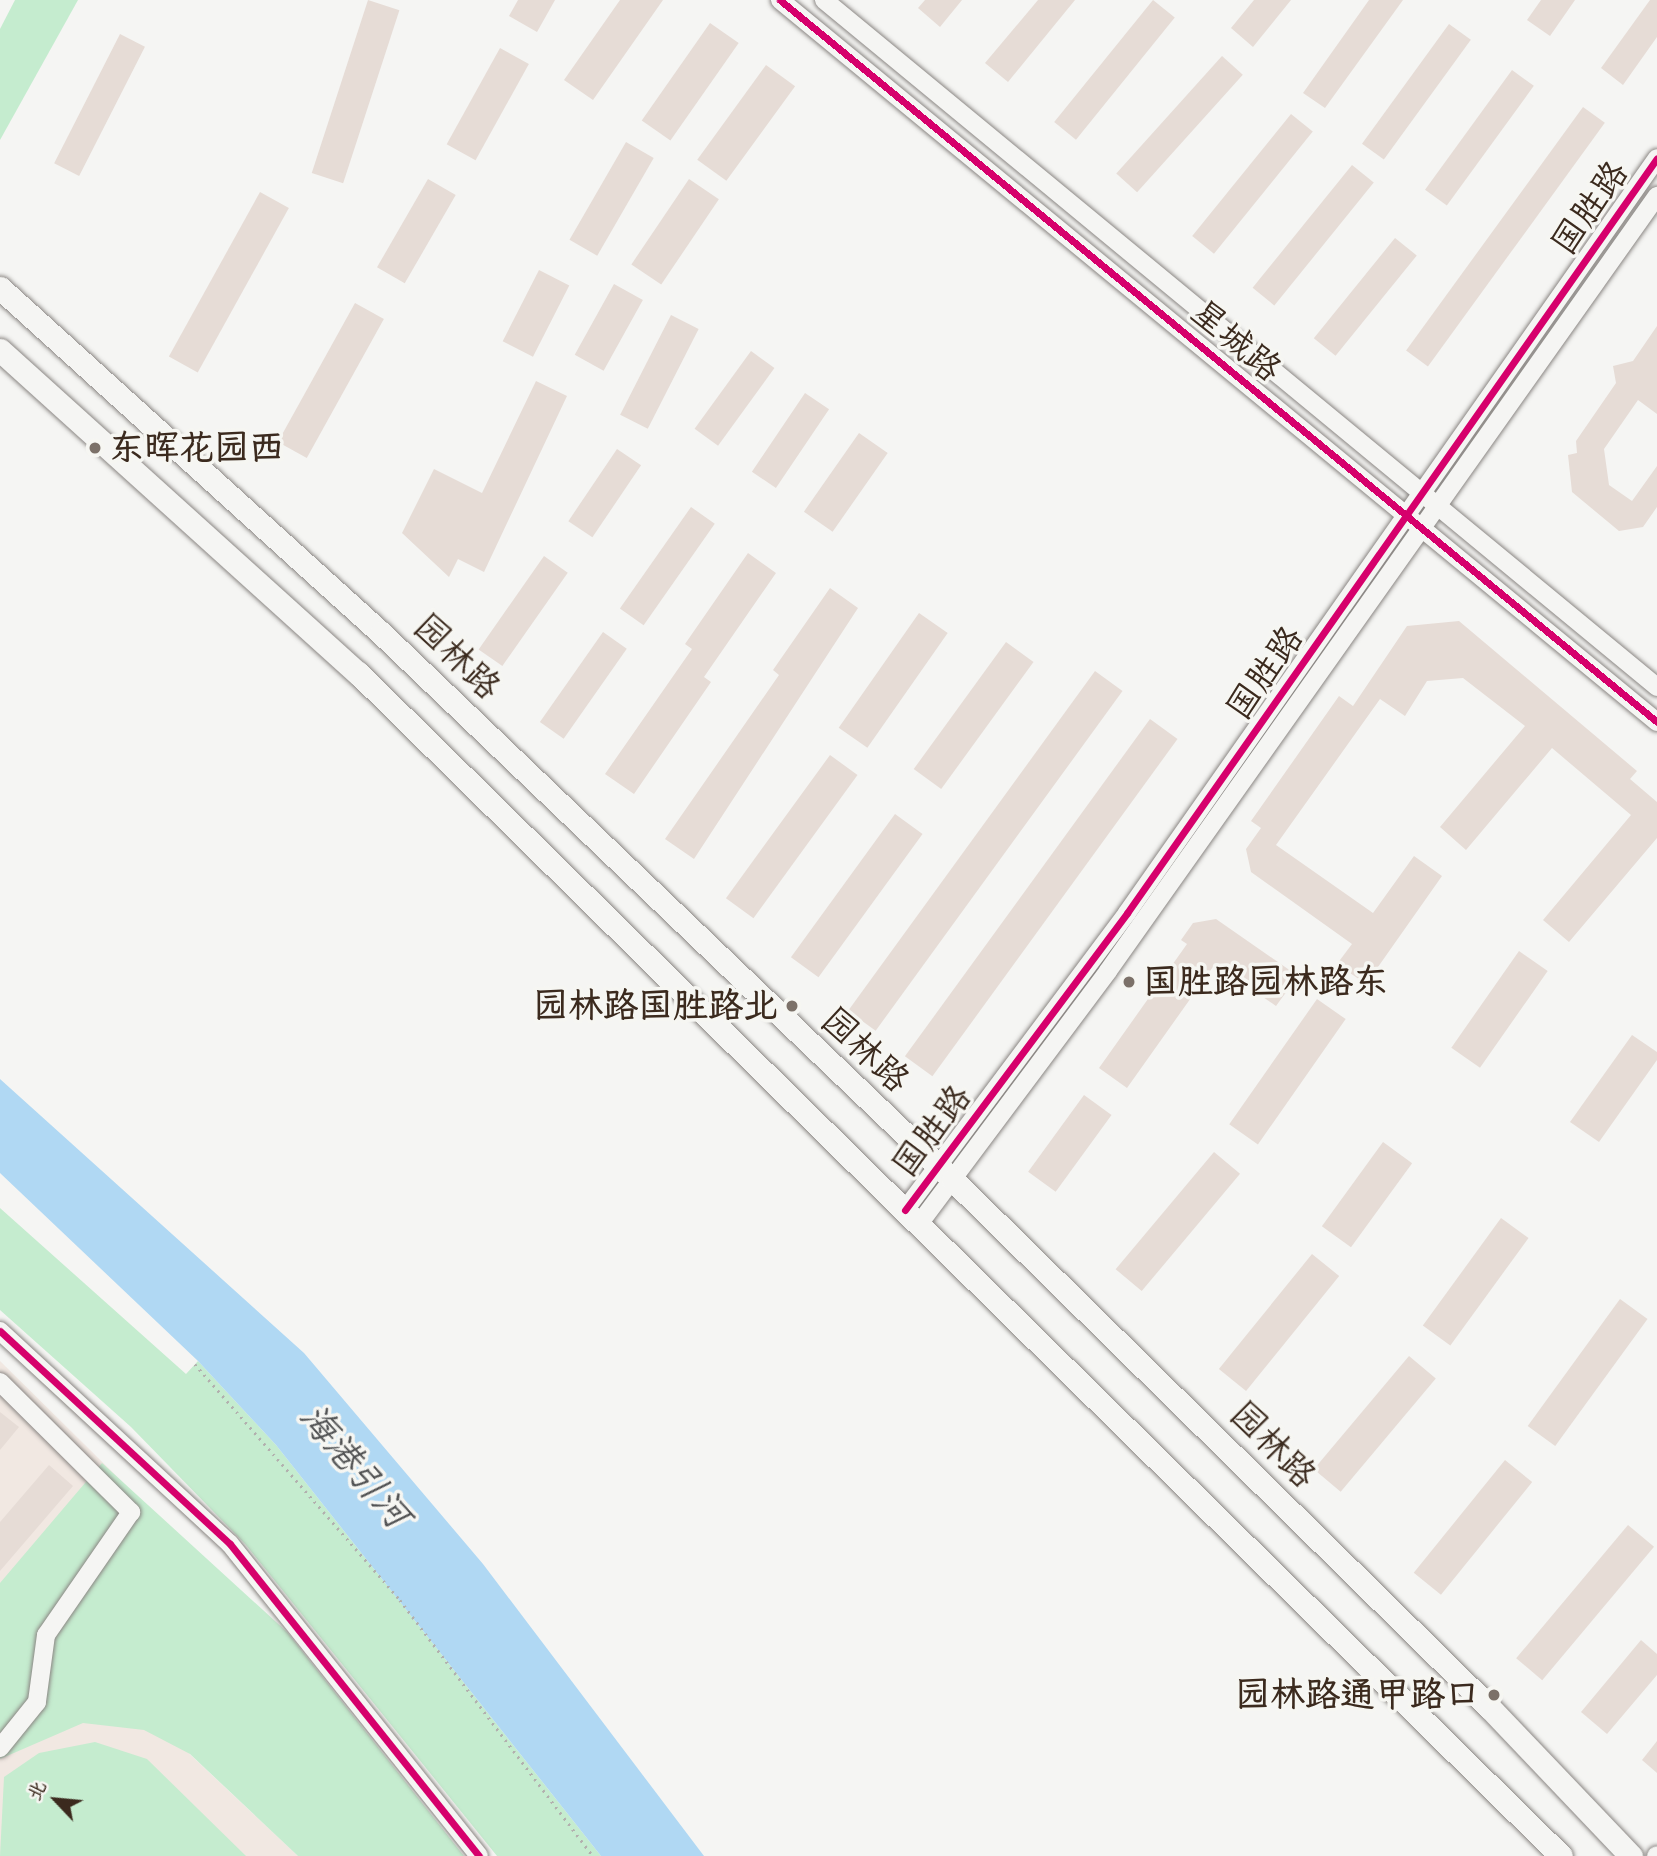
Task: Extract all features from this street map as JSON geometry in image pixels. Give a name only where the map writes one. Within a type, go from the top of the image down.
[{"type":"main road","name":"园林路","points":[[0,288],[381,633],[946,1173],[1479,1697],[1631,1856]]},
{"type":"main road","points":[[0,350],[358,673],[1561,1856]]},
{"type":"street","name":"星城路","points":[[780,0],[1657,722]]},
{"type":"street","name":"星城路","points":[[824,0],[1657,687]]},
{"type":"street","name":"国胜路","points":[[946,1173],[1657,158]]},
{"type":"street","name":"国胜路","points":[[912,1217],[1423,531],[1657,196]]},
{"type":"street","points":[[0,1331],[230,1544],[479,1856]]},
{"type":"street","points":[[0,1382],[131,1512],[46,1634],[37,1702],[0,1748]]},
{"type":"path","points":[[195,1364],[400,1600],[593,1856]]},
{"type":"shaded area","points":[[0,1361],[168,1527],[78,1649],[298,1856],[0,1856]]},
{"type":"green space","points":[[15,0],[78,0],[0,140],[0,29]]},
{"type":"green space","points":[[0,1208],[186,1374],[198,1361],[276,1445],[601,1856],[497,1856],[246,1545],[131,1427],[0,1310]]},
{"type":"green space","points":[[102,1463],[287,1632],[464,1856],[298,1856],[190,1754],[144,1730],[83,1723],[0,1759],[7,1739],[0,1732],[0,1583]]},
{"type":"green space","points":[[95,1742],[147,1759],[246,1856],[0,1856],[4,1777],[39,1753]]},
{"type":"water","name":"海港引河","points":[[0,1079],[304,1353],[483,1564],[704,1856],[601,1856],[276,1445],[198,1361],[0,1173]]},
{"type":"building","points":[[368,0],[399,10],[343,183],[312,173]]},
{"type":"building","points":[[518,0],[555,0],[537,32],[509,16]]},
{"type":"building","points":[[620,0],[663,0],[593,100],[564,80]]},
{"type":"building","points":[[925,0],[962,0],[940,27],[918,8]]},
{"type":"building","points":[[1038,0],[1075,0],[1008,82],[985,63]]},
{"type":"building","points":[[1153,0],[1175,18],[1076,140],[1054,122]]},
{"type":"building","points":[[1254,0],[1291,0],[1253,47],[1231,28]]},
{"type":"building","points":[[1369,0],[1403,0],[1325,108],[1303,93]]},
{"type":"building","points":[[1541,0],[1575,0],[1550,36],[1527,20]]},
{"type":"building","points":[[1650,0],[1657,0],[1657,37],[1623,85],[1601,68]]},
{"type":"building","points":[[710,23],[739,43],[670,141],[642,120]]},
{"type":"building","points":[[1449,24],[1471,40],[1384,160],[1362,144]]},
{"type":"building","points":[[120,34],[145,47],[79,176],[54,163]]},
{"type":"building","points":[[500,48],[529,64],[476,160],[447,144]]},
{"type":"building","points":[[1222,56],[1243,75],[1137,192],[1116,173]]},
{"type":"building","points":[[766,65],[795,86],[726,181],[697,160]]},
{"type":"building","points":[[1512,70],[1534,86],[1447,206],[1425,190]]},
{"type":"building","points":[[1583,107],[1605,123],[1428,366],[1406,351]]},
{"type":"building","points":[[1291,114],[1313,132],[1214,254],[1192,236]]},
{"type":"building","points":[[626,142],[654,158],[597,256],[570,240]]},
{"type":"building","points":[[1352,165],[1374,183],[1274,305],[1253,288]]},
{"type":"building","points":[[428,179],[456,195],[405,283],[377,267]]},
{"type":"building","points":[[689,179],[719,199],[661,285],[631,264]]},
{"type":"building","points":[[260,192],[289,208],[198,372],[169,356]]},
{"type":"building","points":[[1395,238],[1417,256],[1336,356],[1314,338]]},
{"type":"building","points":[[539,270],[569,285],[533,357],[503,341]]},
{"type":"building","points":[[614,284],[643,300],[604,371],[575,355]]},
{"type":"building","points":[[355,303],[384,319],[307,458],[278,442]]},
{"type":"building","points":[[671,315],[699,329],[648,429],[620,415]]},
{"type":"building","points":[[1657,326],[1657,414],[1638,400],[1604,449],[1609,485],[1632,501],[1657,466],[1657,507],[1643,527],[1619,531],[1572,492],[1568,455],[1577,453],[1576,441],[1616,383],[1613,366],[1633,361]]},
{"type":"building","points":[[751,351],[774,368],[718,446],[695,429]]},
{"type":"building","points":[[536,381],[567,396],[484,572],[458,559],[449,577],[402,533],[434,469],[482,493]]},
{"type":"building","points":[[805,393],[829,409],[776,488],[752,472]]},
{"type":"building","points":[[859,433],[888,453],[833,532],[804,512]]},
{"type":"building","points":[[617,449],[641,465],[592,537],[568,521]]},
{"type":"building","points":[[691,507],[715,524],[644,625],[620,609]]},
{"type":"building","points":[[748,553],[776,573],[704,677],[711,682],[634,794],[605,774],[692,649],[685,644]]},
{"type":"building","points":[[544,556],[568,573],[502,666],[479,649]]},
{"type":"building","points":[[830,588],[858,608],[694,859],[665,839],[779,675],[773,670]]},
{"type":"building","points":[[919,613],[948,633],[867,748],[839,728]]},
{"type":"building","points":[[1459,621],[1637,771],[1630,779],[1657,802],[1657,838],[1569,942],[1543,920],[1631,815],[1552,748],[1466,850],[1440,827],[1525,726],[1463,678],[1427,681],[1405,716],[1380,699],[1276,845],[1373,913],[1414,856],[1442,876],[1366,984],[1337,964],[1352,944],[1251,872],[1246,849],[1261,828],[1251,821],[1339,696],[1353,706],[1407,626]]},
{"type":"building","points":[[603,632],[627,649],[564,739],[540,722]]},
{"type":"building","points":[[1006,642],[1034,662],[941,789],[914,769]]},
{"type":"building","points":[[1095,671],[1123,691],[876,1031],[848,1011]]},
{"type":"building","points":[[1150,719],[1178,739],[932,1076],[905,1056]]},
{"type":"building","points":[[830,755],[858,775],[753,918],[726,898]]},
{"type":"building","points":[[895,814],[923,834],[818,977],[791,957]]},
{"type":"building","points":[[1216,919],[1298,976],[1276,1006],[1215,964],[1127,1088],[1099,1068],[1187,944],[1181,940],[1193,923]]},
{"type":"building","points":[[1519,951],[1548,971],[1480,1068],[1451,1048]]},
{"type":"building","points":[[1317,999],[1346,1019],[1258,1144],[1229,1124]]},
{"type":"building","points":[[1632,1035],[1657,1052],[1657,1060],[1599,1142],[1570,1122]]},
{"type":"building","points":[[1084,1095],[1112,1115],[1056,1192],[1028,1172]]},
{"type":"building","points":[[1383,1142],[1412,1163],[1351,1247],[1322,1226]]},
{"type":"building","points":[[1214,1152],[1240,1174],[1142,1291],[1116,1269]]},
{"type":"building","points":[[1501,1218],[1529,1238],[1450,1346],[1423,1326]]},
{"type":"building","points":[[1312,1254],[1339,1276],[1246,1391],[1219,1369]]},
{"type":"building","points":[[1620,1299],[1648,1319],[1555,1446],[1528,1426]]},
{"type":"building","points":[[1409,1356],[1436,1378],[1341,1492],[1314,1469]]},
{"type":"building","points":[[0,1412],[19,1427],[0,1450]]},
{"type":"building","points":[[1505,1460],[1532,1482],[1441,1595],[1414,1573]]},
{"type":"building","points":[[49,1465],[73,1486],[0,1571],[0,1522]]},
{"type":"building","points":[[1628,1525],[1654,1547],[1542,1680],[1516,1658]]},
{"type":"building","points":[[1641,1640],[1657,1654],[1657,1675],[1607,1734],[1581,1712]]},
{"type":"building","points":[[1657,1741],[1657,1773],[1642,1760]]},
{"type":"cycle path","points":[[780,0],[1657,722]]},
{"type":"cycle path","points":[[905,1210],[1127,913],[1657,158]]},
{"type":"cycle path","points":[[0,1331],[230,1544],[479,1856]]},
{"type":"place","name":"东晖花园西","points":[[95,448]]},
{"type":"place","name":"国胜路园林路东","points":[[1129,982]]},
{"type":"place","name":"园林路国胜路北","points":[[792,1006]]},
{"type":"place","name":"园林路通甲路口","points":[[1494,1695]]}]
